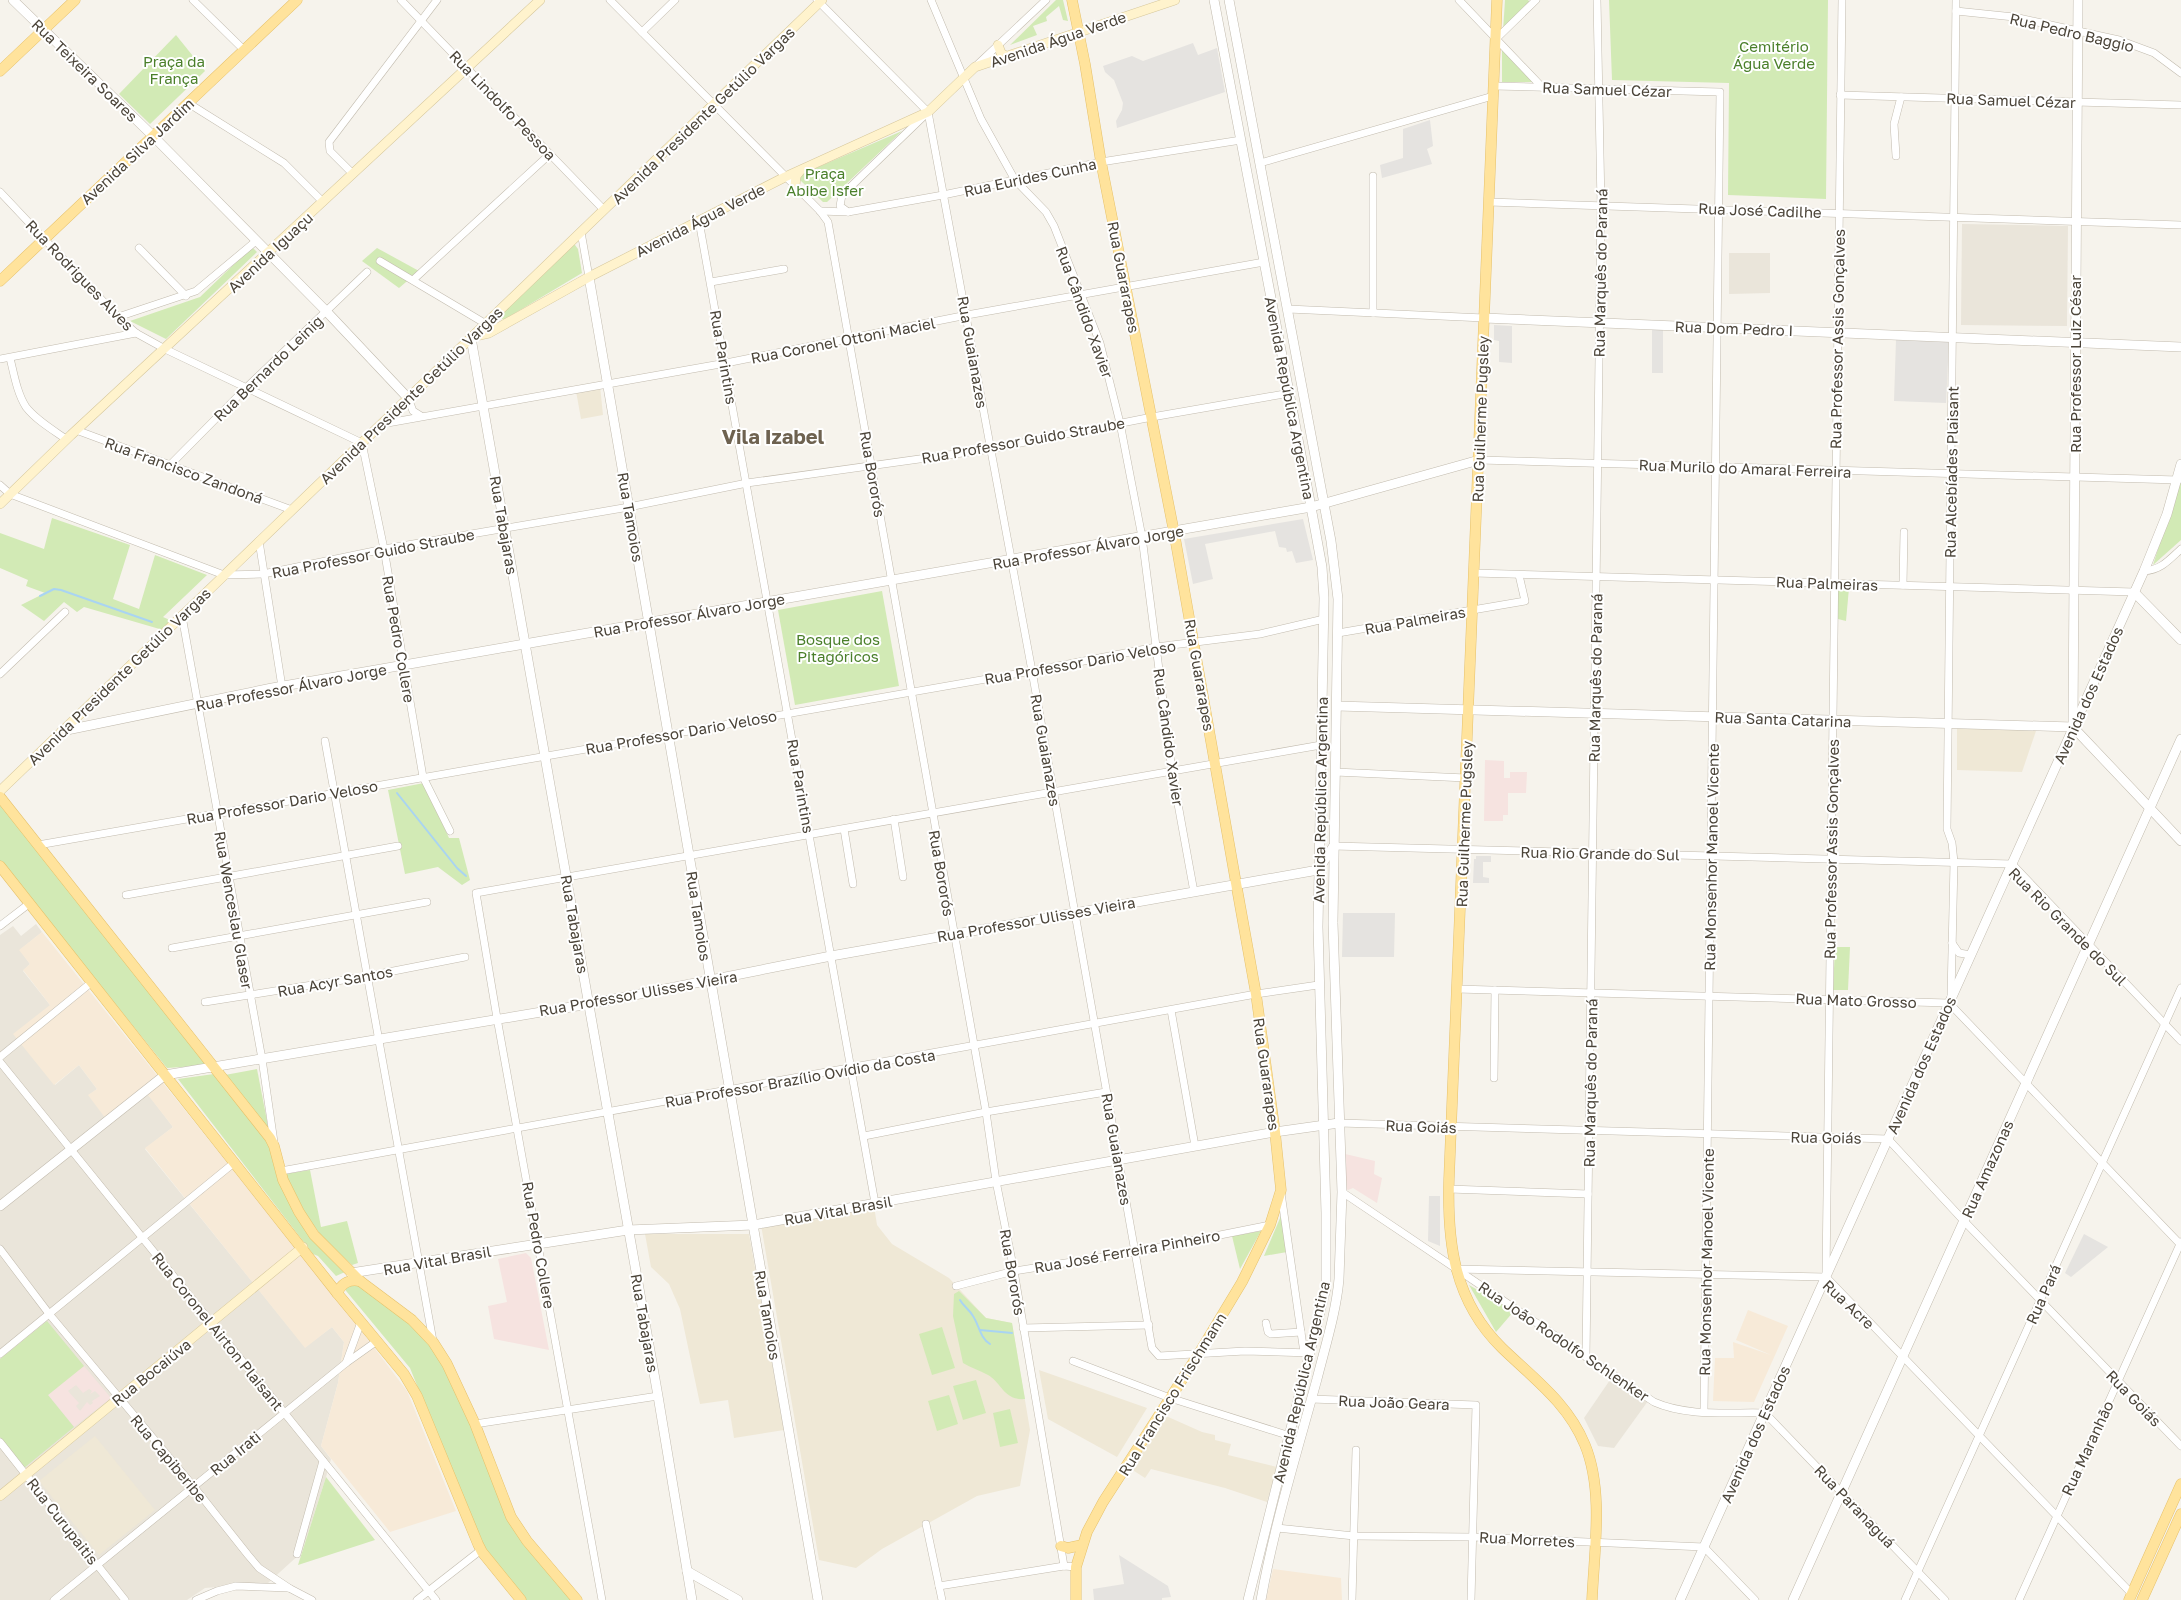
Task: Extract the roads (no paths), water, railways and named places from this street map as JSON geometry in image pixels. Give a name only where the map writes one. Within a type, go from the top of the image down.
[{"type":"main road","points":[[0,71],[74,0]]},
{"type":"main road","name":"Avenida Silva Jardim","points":[[0,281],[297,0]]},
{"type":"main road","name":"Avenida Iguaçu","points":[[0,504],[76,430],[540,0]]},
{"type":"main road","name":"Rua Guararapes","points":[[1072,0],[1080,32],[1101,162],[1174,532],[1256,994],[1281,1190]]},
{"type":"main road","name":"Avenida Água Verde","points":[[471,338],[484,335],[496,329],[589,277],[802,169],[928,112],[975,68],[1175,0]]},
{"type":"main road","name":"Rua Guilherme Pugsley","points":[[1497,0],[1448,1230],[1455,1269],[1470,1303],[1484,1328],[1501,1348],[1562,1405],[1579,1431],[1589,1456],[1595,1484],[1592,1600]]},
{"type":"main road","name":"Avenida Presidente Getúlio Vargas","points":[[0,790],[820,1]]},
{"type":"main road","points":[[998,46],[1001,53],[1007,57]]},
{"type":"main road","points":[[795,186],[796,176],[802,169]]},
{"type":"main road","points":[[486,324],[496,329]]},
{"type":"main road","points":[[0,797],[274,1146],[280,1171],[299,1212],[314,1234],[352,1274],[405,1313],[433,1342],[452,1372],[475,1424],[511,1517],[527,1541],[577,1600]]},
{"type":"main road","points":[[0,866],[337,1293],[404,1374],[417,1396],[481,1550],[521,1600]]},
{"type":"main road","name":"Rua Francisco Frischmann","points":[[1076,1600],[1076,1567],[1082,1545],[1103,1502],[1198,1355],[1242,1282],[1270,1225],[1281,1190]]},
{"type":"main road","name":"Rua Bocaiúva","points":[[0,1496],[302,1248]]},
{"type":"main road","points":[[327,1278],[338,1279],[352,1274]]},
{"type":"main road","points":[[337,1293],[339,1288],[348,1281],[360,1281]]},
{"type":"main road","points":[[2131,1597],[2181,1484]]},
{"type":"main road","points":[[2142,1600],[2181,1514]]},
{"type":"main road","points":[[1061,1546],[1068,1548],[1082,1545]]},
{"type":"street","name":"Rua Teixeira Soares","points":[[13,0],[153,136],[326,311],[408,398]]},
{"type":"street","points":[[193,0],[244,50]]},
{"type":"street","name":"Rua Lindolfo Pessoa","points":[[401,0],[468,67],[604,210]]},
{"type":"street","points":[[353,174],[330,151],[328,146],[437,0]]},
{"type":"street","points":[[610,0],[820,211]]},
{"type":"street","points":[[642,32],[675,0]]},
{"type":"street","name":"Rua Cândido Xavier","points":[[931,0],[976,109],[1015,180],[1050,218],[1082,295],[1104,358],[1120,423],[1142,537],[1172,771],[1194,892]]},
{"type":"street","points":[[975,68],[1046,0]]},
{"type":"street","name":"Avenida República Argentina","points":[[1214,0],[1290,393],[1317,505],[1336,572],[1338,633],[1333,846],[1333,971],[1342,1192],[1338,1292],[1277,1528],[1261,1600]]},
{"type":"street","name":"Avenida República Argentina","points":[[1229,0],[1288,310],[1317,505],[1324,619],[1318,870],[1318,985],[1326,1213],[1326,1288],[1308,1353],[1290,1436],[1248,1600]]},
{"type":"street","points":[[1459,0],[1542,87]]},
{"type":"street","points":[[1496,38],[1536,0]]},
{"type":"street","name":"Rua Marquês do Paraná","points":[[1586,1357],[1602,205],[1597,0]]},
{"type":"street","name":"Rua Professor Assis Gonçalves","points":[[1826,1277],[1842,0]]},
{"type":"street","name":"Rua Alcebíades Plaisant","points":[[1950,1001],[1954,862],[1952,843],[1947,829],[1956,0]]},
{"type":"street","name":"Rua Professor Luiz César","points":[[2073,727],[2078,0]]},
{"type":"street","points":[[820,1],[928,112],[842,195],[840,206],[848,212]]},
{"type":"street","name":"Rua Pedro Baggio","points":[[1956,10],[2014,16],[2119,40],[2148,51],[2181,73]]},
{"type":"street","name":"Rua Samuel Cézar","points":[[1260,163],[1493,91],[1542,87],[1720,92]]},
{"type":"street","name":"Rua Monsenhor Manoel Vicente","points":[[1704,1412],[1720,92]]},
{"type":"street","name":"Rua Samuel Cézar","points":[[1840,96],[2181,105]]},
{"type":"street","points":[[1896,156],[1894,124],[1901,97]]},
{"type":"street","points":[[188,103],[284,163],[323,202]]},
{"type":"street","name":"Rua Guaianazes","points":[[928,112],[968,315],[1152,1348],[1159,1356],[1198,1355]]},
{"type":"street","name":"Rua Eurides Cunha","points":[[820,211],[848,212],[943,195],[1101,162],[1241,140]]},
{"type":"street","points":[[413,280],[550,154]]},
{"type":"street","points":[[1372,176],[1373,313]]},
{"type":"street","name":"Rua Rodrigues Alves","points":[[0,192],[118,317],[136,333],[165,349],[362,442]]},
{"type":"street","name":"Rua José Cadilhe","points":[[1489,202],[2181,224]]},
{"type":"street","name":"Rua Bororós","points":[[820,211],[828,222],[849,338],[1064,1566]]},
{"type":"street","name":"Rua Parintins","points":[[699,221],[726,363],[875,1203]]},
{"type":"street","name":"Rua Tamoios","points":[[581,232],[818,1600]]},
{"type":"street","points":[[118,317],[196,292],[256,241]]},
{"type":"street","points":[[139,248],[186,296]]},
{"type":"street","points":[[380,261],[486,324]]},
{"type":"street","name":"Rua Coronel Ottoni Maciel","points":[[381,424],[726,363],[968,315],[1264,262]]},
{"type":"street","points":[[711,282],[784,269]]},
{"type":"street","name":"Rua Bernardo Leinig","points":[[170,465],[246,388],[367,272]]},
{"type":"street","name":"Rua Dom Pedro I","points":[[1288,310],[2181,347]]},
{"type":"street","points":[[0,359],[136,333]]},
{"type":"street","name":"Rua Tabajaras","points":[[471,338],[658,1396],[692,1600]]},
{"type":"street","points":[[10,358],[18,390],[27,407],[66,440]]},
{"type":"street","name":"Rua Professor Guido Straube","points":[[224,575],[264,574],[384,549],[629,507],[747,483],[991,449],[1152,417],[1290,393]]},
{"type":"street","points":[[408,398],[413,411],[421,416]]},
{"type":"street","name":"Rua Francisco Zandoná","points":[[76,430],[292,510]]},
{"type":"street","name":"Rua Pedro Collere","points":[[362,442],[384,549],[423,777],[450,831]]},
{"type":"street","name":"Rua Murilo do Amaral Ferreira","points":[[1317,505],[1479,460],[2178,480]]},
{"type":"street","name":"Avenida dos Estados","points":[[1680,1600],[2144,571],[2167,514],[2181,464]]},
{"type":"street","points":[[0,485],[10,494],[224,575]]},
{"type":"street","name":"Rua Professor Álvaro Jorge","points":[[62,731],[282,687],[404,665],[1174,532],[1317,505]]},
{"type":"street","points":[[1903,585],[1904,532]]},
{"type":"street","points":[[260,541],[282,687]]},
{"type":"street","points":[[2144,571],[2162,567],[2181,548]]},
{"type":"street","name":"Rua Palmeiras","points":[[1474,573],[2134,592]]},
{"type":"street","name":"Rua Palmeiras","points":[[1338,633],[1525,601],[1519,575]]},
{"type":"street","points":[[2134,592],[2181,640]]},
{"type":"street","points":[[0,674],[65,612]]},
{"type":"street","name":"Rua Wenceslau Glaser","points":[[182,616],[216,814],[262,1059],[274,1146]]},
{"type":"street","name":"Rua Professor Dario Veloso","points":[[38,845],[1032,671],[1156,647],[1260,634],[1324,619]]},
{"type":"street","name":"Rua Santa Catarina","points":[[1337,706],[2073,727]]},
{"type":"street","points":[[2073,727],[2181,841]]},
{"type":"street","name":"Rua Amazonas","points":[[1793,1600],[2181,739]]},
{"type":"street","points":[[325,741],[433,1342]]},
{"type":"street","points":[[566,876],[1321,745]]},
{"type":"street","points":[[1335,772],[1466,778]]},
{"type":"street","points":[[894,820],[903,877]]},
{"type":"street","points":[[844,828],[853,884]]},
{"type":"street","points":[[126,895],[398,846]]},
{"type":"street","points":[[1318,870],[1333,846]]},
{"type":"street","name":"Rua Rio Grande do Sul","points":[[1333,846],[2012,864],[2181,1041]]},
{"type":"street","name":"Rua Professor Ulisses Vieira","points":[[0,1206],[165,1075],[589,1004],[831,956],[1318,870]]},
{"type":"street","name":"Rua Pedro Collere","points":[[566,876],[476,893],[602,1599]]},
{"type":"street","points":[[172,948],[427,902]]},
{"type":"street","points":[[0,926],[30,903]]},
{"type":"street","points":[[1952,942],[1959,952],[1971,955]]},
{"type":"street","name":"Rua Acyr Santos","points":[[205,1002],[368,976],[465,957]]},
{"type":"street","points":[[0,1057],[92,982]]},
{"type":"street","name":"Rua Professor Brazílio Ovídio da Costa","points":[[280,1171],[974,1047],[1094,1023],[1318,985]]},
{"type":"street","name":"Rua Pará","points":[[1905,1600],[2181,988]]},
{"type":"street","name":"Rua Mato Grosso","points":[[1457,989],[1950,1001]]},
{"type":"street","points":[[1494,1078],[1495,990]]},
{"type":"street","points":[[1950,1001],[2181,1244]]},
{"type":"street","points":[[1171,1010],[1195,1146]]},
{"type":"street","name":"Rua Coronel Airton Plaisant","points":[[0,1062],[436,1600]]},
{"type":"street","points":[[864,1136],[986,1112],[1106,1092]]},
{"type":"street","name":"Rua Vital Brasil","points":[[352,1274],[628,1230],[753,1225],[1118,1159],[1339,1123]]},
{"type":"street","name":"Rua Goiás","points":[[1339,1123],[1888,1139],[1964,1221],[2181,1446]]},
{"type":"street","points":[[0,1354],[235,1162]]},
{"type":"street","points":[[1449,1189],[1588,1194]]},
{"type":"street","name":"Rua Guararapes","points":[[1281,1190],[1302,1332],[1308,1353]]},
{"type":"street","name":"Rua João Rodolfo Schlenker","points":[[1342,1192],[1654,1402],[1671,1408],[1704,1412],[1765,1412]]},
{"type":"street","name":"Rua José Ferreira Pinheiro","points":[[956,1286],[1014,1272],[1135,1252],[1270,1225]]},
{"type":"street","name":"Rua Maranhão","points":[[2019,1600],[2181,1244]]},
{"type":"street","name":"Rua Capiberibe","points":[[0,1249],[50,1314],[259,1568],[312,1600]]},
{"type":"street","name":"Rua Acre","points":[[1455,1269],[1826,1277],[1980,1435],[2131,1597]]},
{"type":"street","name":"Rua Irati","points":[[346,1363],[362,1322]]},
{"type":"street","points":[[1266,1323],[1268,1332],[1271,1334],[1302,1332]]},
{"type":"street","points":[[1023,1328],[1149,1325]]},
{"type":"street","name":"Rua Irati","points":[[54,1600],[346,1363],[377,1341]]},
{"type":"street","points":[[1198,1355],[1245,1350],[1308,1353]]},
{"type":"street","points":[[1073,1361],[1170,1398],[1290,1436]]},
{"type":"street","points":[[475,1424],[658,1396]]},
{"type":"street","name":"Rua João Geara","points":[[1311,1398],[1476,1405],[1472,1537]]},
{"type":"street","name":"Rua Paranaguá","points":[[1765,1412],[1946,1600]]},
{"type":"street","name":"Rua Curupaitis","points":[[0,1442],[125,1600]]},
{"type":"street","points":[[1352,1600],[1356,1450]]},
{"type":"street","points":[[297,1554],[324,1461]]},
{"type":"street","points":[[926,1524],[942,1600]]},
{"type":"street","name":"Rua Morretes","points":[[1277,1528],[1354,1536],[1472,1537],[1704,1547]]},
{"type":"street","points":[[1471,1600],[1472,1537]]},
{"type":"street","points":[[1704,1547],[1755,1600]]},
{"type":"street","points":[[417,1600],[481,1550]]},
{"type":"street","points":[[939,1586],[1064,1566],[1076,1567]]},
{"type":"street","points":[[687,1571],[738,1600]]},
{"type":"street","points":[[196,1600],[217,1591],[236,1586],[290,1588]]},
{"type":"waterway","points":[[40,596],[54,589],[61,590],[152,622]]},
{"type":"waterway","points":[[397,793],[457,868],[466,876]]},
{"type":"waterway","points":[[960,1300],[975,1320],[982,1335],[990,1344]]},
{"type":"waterway","points":[[980,1330],[1012,1333]]},
{"type":"district","name":"Vila Izabel","points":[[773,436]]},
{"type":"park label","name":"Cemitério Água Verde","points":[[1774,54]]},
{"type":"park label","name":"Praça da França","points":[[174,70]]},
{"type":"park label","name":"Praça Abibe Isfer","points":[[825,182]]},
{"type":"park label","name":"Bosque dos Pitagóricos","points":[[838,648]]}]
